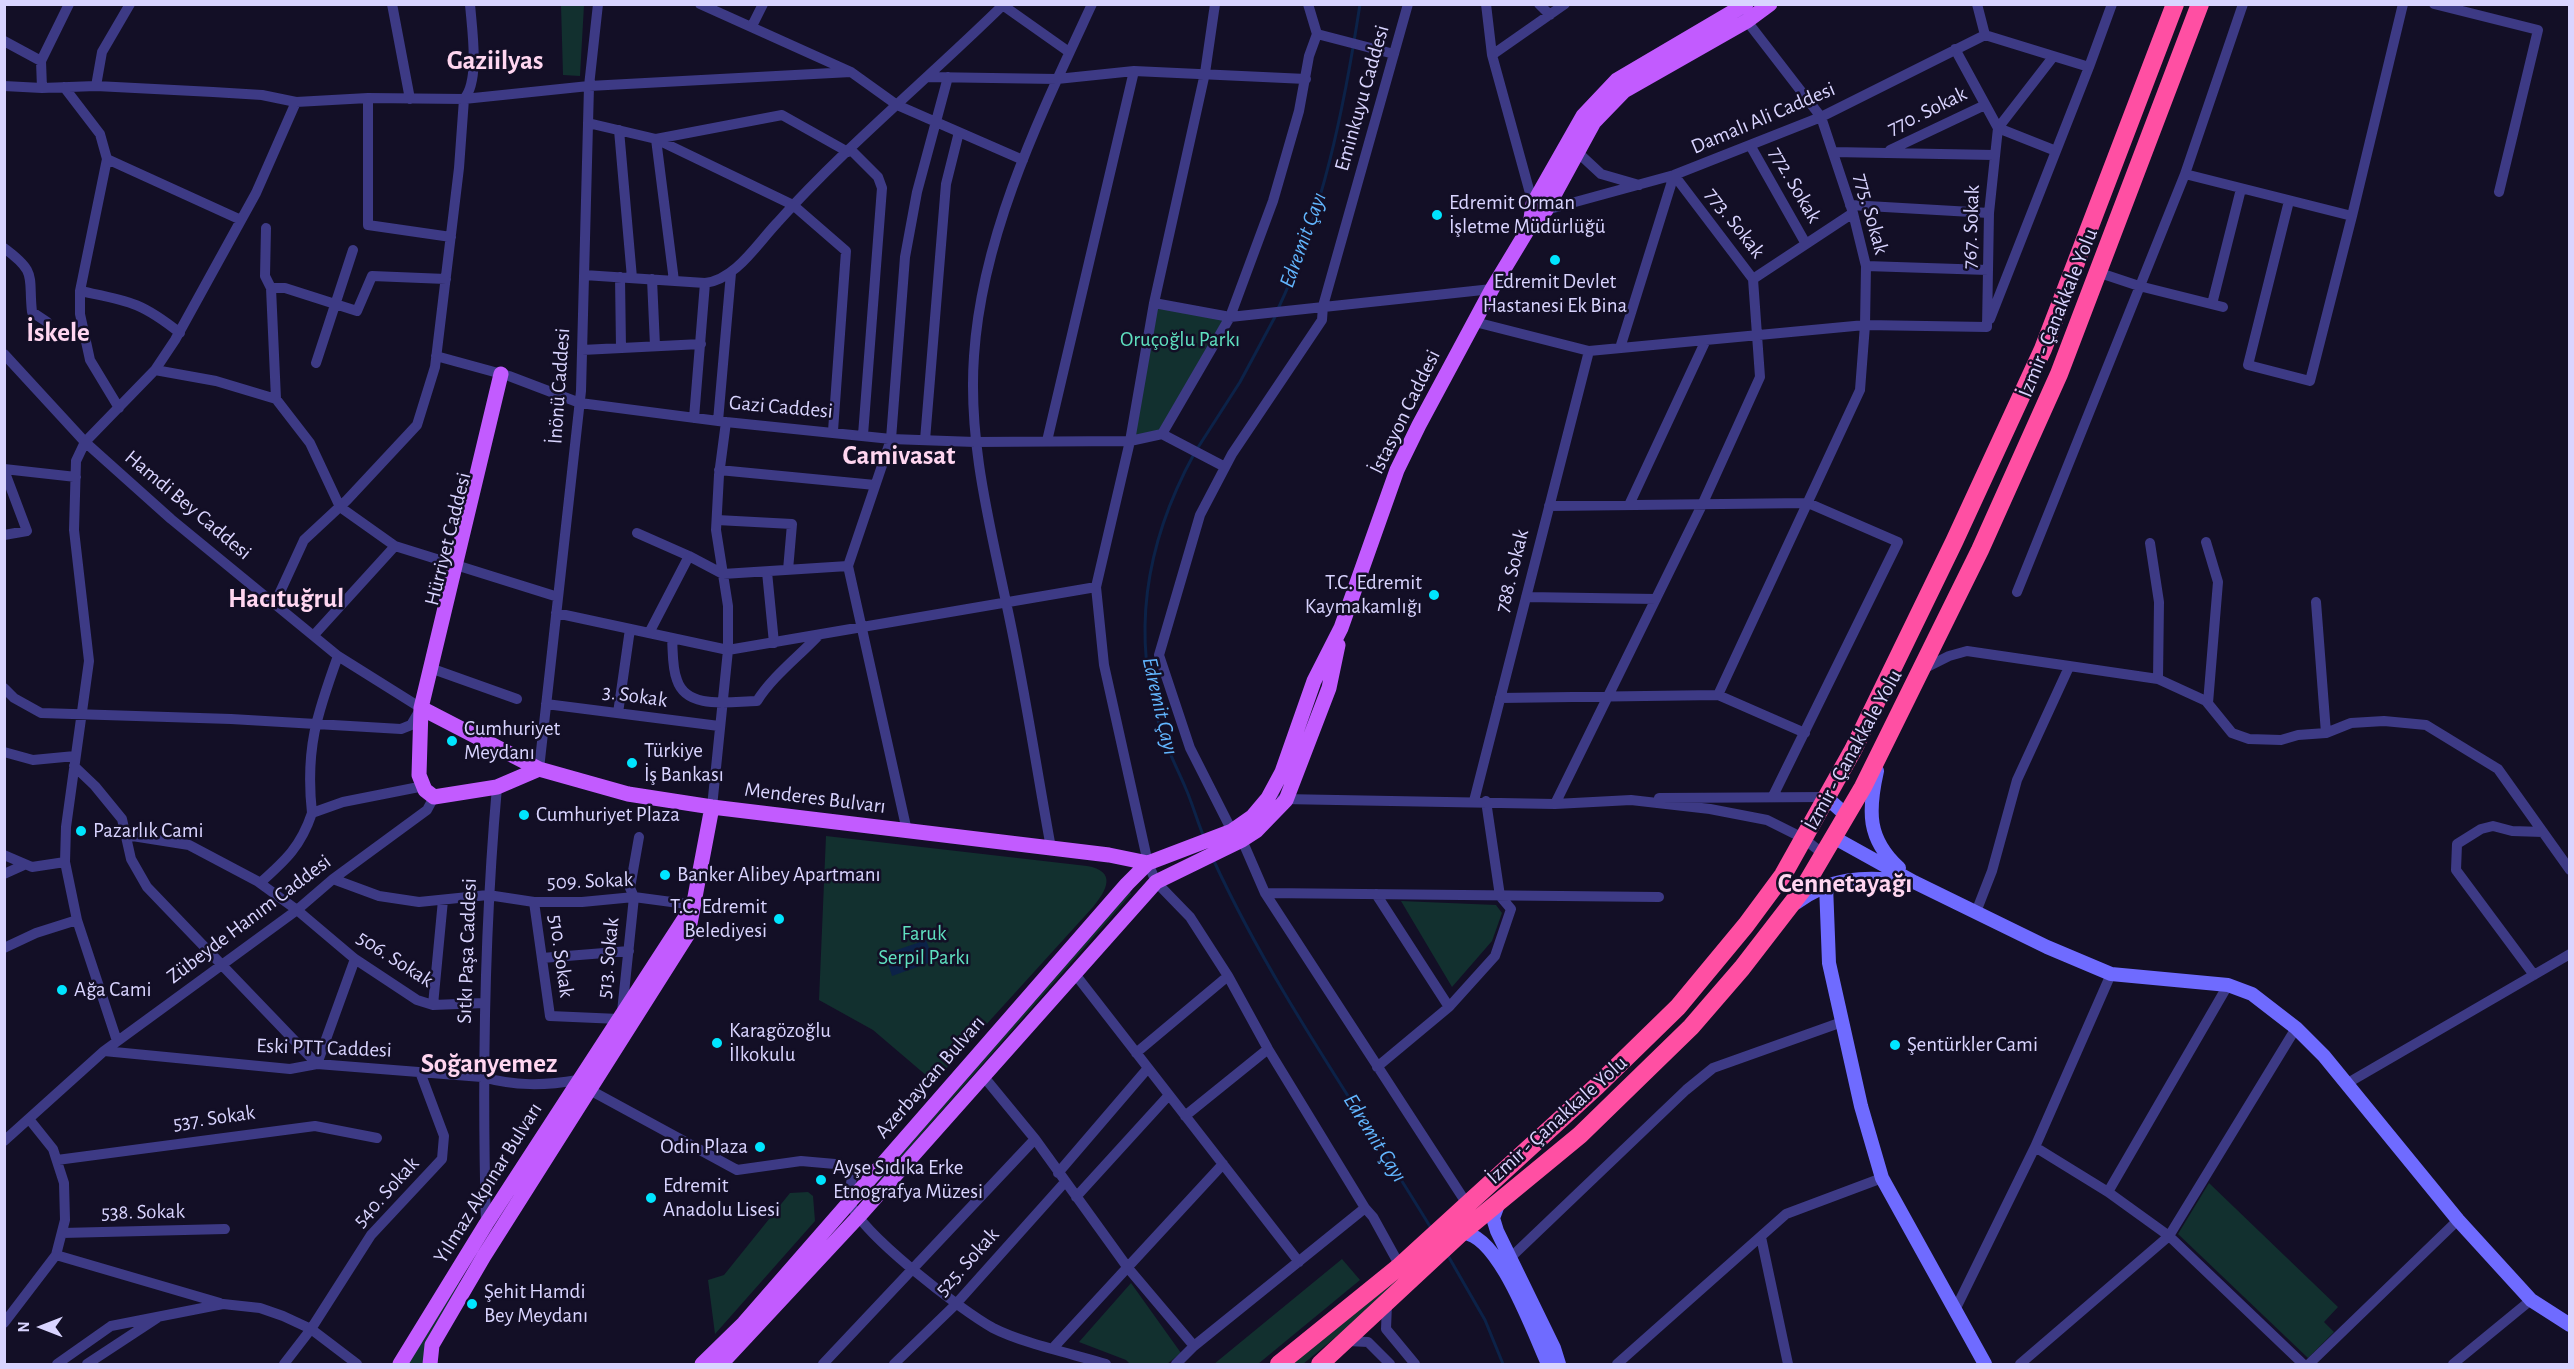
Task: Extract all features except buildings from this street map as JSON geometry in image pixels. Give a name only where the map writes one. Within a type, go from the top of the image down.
[{"type":"highway","name":"İzmir - Çanakkale Yolu","points":[[1279,1365],[1402,1264],[1597,1086],[1678,1007],[1746,925],[1783,875],[1842,771],[1900,654],[2043,349],[2175,4]]},
{"type":"highway","name":"İzmir - Çanakkale Yolu","points":[[1320,1365],[1460,1234],[1580,1135],[1691,1028],[1742,968],[1803,889],[1881,751],[1923,669],[2055,384],[2100,273],[2200,4]]},
{"type":"main road","name":"İstasyon Caddesi","points":[[1233,838],[1268,798],[1282,772],[1314,681],[1341,628],[1397,470],[1492,289],[1530,226],[1572,147],[1583,116],[1617,80],[1744,12],[1770,4]]},
{"type":"main road","name":"Hürriyet Caddesi","points":[[429,792],[419,774],[424,710],[505,375]]},
{"type":"main road","name":"İstasyon Caddesi","points":[[1233,838],[1256,831],[1286,800],[1329,688],[1341,628]]},
{"type":"main road","name":"Menderes Bulvarı","points":[[424,710],[539,769],[628,794],[712,807],[1051,848],[1148,863]]},
{"type":"main road","points":[[429,792],[497,787],[539,769]]},
{"type":"main road","name":"Yılmaz Akpınar Bulvarı","points":[[400,1365],[486,1224],[688,934],[712,807]]},
{"type":"main road","points":[[1176,862],[1233,838]]},
{"type":"main road","name":"Azerbaycan Bulvarı","points":[[702,1365],[744,1323],[1127,884],[1148,863],[1176,862]]},
{"type":"main road","name":"Azerbaycan Bulvarı","points":[[729,1361],[1176,862]]},
{"type":"main road","name":"Yılmaz Akpınar Bulvarı","points":[[430,1365],[432,1345],[442,1326],[621,1016],[694,905]]},
{"type":"street","points":[[42,88],[40,62],[69,4]]},
{"type":"street","points":[[96,86],[102,52],[130,4]]},
{"type":"street","points":[[392,4],[410,99]]},
{"type":"street","points":[[275,603],[304,540],[340,507],[417,425],[436,356],[451,237],[464,99],[470,92],[473,75],[470,4]]},
{"type":"street","name":"İnönü Caddesi","points":[[539,769],[580,403],[589,86],[598,4]]},
{"type":"street","points":[[700,4],[851,72],[897,105],[1023,160]]},
{"type":"street","points":[[752,26],[763,4]]},
{"type":"street","points":[[1051,848],[1007,604],[984,507],[975,442],[974,355],[992,246],[1023,160],[1092,4]]},
{"type":"street","points":[[1215,4],[1205,73],[1154,303],[1130,441],[1096,587],[1104,665],[1148,863],[1156,882],[1190,917],[1228,976],[1268,1049],[1402,1264]]},
{"type":"street","points":[[1226,467],[1162,434],[1230,317],[1274,201],[1306,79],[1309,56],[1317,34],[1308,4]]},
{"type":"street","name":"Eminkuyu Caddesi","points":[[1408,4],[1319,307],[1322,320],[1226,467],[1200,515],[1159,655],[1190,748],[1233,838],[1265,894],[1377,1067],[1461,1209]]},
{"type":"street","points":[[1486,4],[1492,54],[1539,207]]},
{"type":"street","points":[[1539,4],[1550,15]]},
{"type":"street","points":[[1492,54],[1565,4]]},
{"type":"street","points":[[1977,4],[1984,35],[2089,67]]},
{"type":"street","points":[[1475,322],[1589,351],[1865,325],[1987,327],[2112,4]]},
{"type":"street","points":[[2017,592],[2185,174],[2243,4]]},
{"type":"street","points":[[2289,201],[2248,365],[2310,381],[2403,4]]},
{"type":"street","points":[[2434,4],[2538,30],[2499,192]]},
{"type":"street","points":[[584,275],[705,283],[716,282],[731,273],[793,205],[1003,5],[1070,52]]},
{"type":"street","name":"775. Sokak","points":[[1718,695],[1860,390],[1865,325],[1866,266],[1851,209],[1821,117],[1744,12]]},
{"type":"street","points":[[1317,34],[1394,54]]},
{"type":"street","name":"Damalı Ali Caddesi","points":[[1539,207],[1674,175],[1821,117],[1984,35]]},
{"type":"street","points":[[4,41],[40,62]]},
{"type":"street","points":[[1955,49],[1998,128],[2056,151]]},
{"type":"street","name":"767. Sokak","points":[[1987,327],[1989,213],[1998,128],[2053,57]]},
{"type":"street","points":[[1047,441],[1134,71]]},
{"type":"street","points":[[927,76],[1057,79],[1134,71],[1306,79]]},
{"type":"street","points":[[4,86],[42,88],[96,86],[262,95],[296,102],[368,98],[464,99],[589,86],[851,72]]},
{"type":"street","points":[[907,831],[848,566],[891,438],[905,257],[916,192],[948,77]]},
{"type":"street","points":[[64,87],[100,134],[107,159],[80,291],[80,314],[90,360],[119,408]]},
{"type":"street","points":[[368,98],[368,225],[451,237]]},
{"type":"street","points":[[117,1041],[77,920],[65,862],[66,827],[89,661],[74,530],[76,461],[85,442],[155,370],[180,333],[269,165],[296,102]]},
{"type":"street","name":"770. Sokak","points":[[1886,152],[1985,105]]},
{"type":"street","points":[[656,139],[782,115],[849,151],[878,177],[882,188],[863,435]]},
{"type":"street","points":[[588,123],[656,139],[793,205],[846,251],[834,431]]},
{"type":"street","points":[[619,130],[632,278]]},
{"type":"street","points":[[925,440],[946,184],[959,132]]},
{"type":"street","points":[[656,139],[674,281]]},
{"type":"street","name":"772. Sokak","points":[[1750,145],[1806,244]]},
{"type":"street","points":[[1572,147],[1601,174],[1639,185]]},
{"type":"street","name":"770. Sokak","points":[[1833,152],[1994,155]]},
{"type":"street","points":[[107,159],[241,220]]},
{"type":"street","points":[[2185,174],[2352,216]]},
{"type":"street","points":[[1620,348],[1674,175]]},
{"type":"street","name":"773. Sokak","points":[[1555,804],[1702,505],[1760,376],[1753,279],[1674,175]]},
{"type":"street","points":[[2100,273],[2139,286],[2218,306],[2241,189]]},
{"type":"street","points":[[1753,279],[1806,244],[1851,209],[1989,213]]},
{"type":"street","points":[[266,228],[265,276],[271,288],[276,399],[310,443],[340,507],[395,546],[558,597]]},
{"type":"street","points":[[4,248],[27,267],[32,285],[32,312],[47,322]]},
{"type":"street","points":[[315,363],[353,250]]},
{"type":"street","points":[[1866,266],[1988,270]]},
{"type":"street","points":[[712,807],[718,726],[728,650],[728,606],[717,520],[731,273]]},
{"type":"street","points":[[271,288],[285,288],[357,311],[372,276],[446,279]]},
{"type":"street","points":[[620,277],[621,348]]},
{"type":"street","points":[[652,279],[656,346]]},
{"type":"street","points":[[694,418],[705,283]]},
{"type":"street","points":[[1154,303],[1230,317],[1492,289]]},
{"type":"street","points":[[80,291],[135,303],[155,313],[180,333]]},
{"type":"street","points":[[1629,505],[1706,340]]},
{"type":"street","points":[[582,350],[700,344]]},
{"type":"street","name":"788. Sokak","points":[[1473,801],[1589,351]]},
{"type":"street","name":"Hamdi Bey Caddesi","points":[[4,354],[85,442],[171,519],[338,656],[424,710]]},
{"type":"street","name":"Gazi Caddesi","points":[[436,356],[505,375],[580,403],[722,422],[891,438],[975,442],[1130,441],[1162,434]]},
{"type":"street","points":[[155,370],[216,381],[276,399]]},
{"type":"street","points":[[4,535],[27,531],[4,470],[76,477]]},
{"type":"street","points":[[719,470],[875,485]]},
{"type":"street","points":[[1549,506],[1808,503],[1898,542],[1773,796]]},
{"type":"street","points":[[717,520],[792,524],[788,570]]},
{"type":"street","points":[[637,533],[723,574],[848,566]]},
{"type":"street","points":[[2206,542],[2218,582],[2208,703]]},
{"type":"street","points":[[2150,543],[2159,602],[2158,679]]},
{"type":"street","points":[[314,635],[395,546]]},
{"type":"street","points":[[649,633],[689,556]]},
{"type":"street","points":[[767,572],[774,643]]},
{"type":"street","points":[[556,613],[728,650],[1096,587]]},
{"type":"street","points":[[1526,597],[1656,599]]},
{"type":"street","points":[[2316,602],[2326,733]]},
{"type":"street","points":[[618,713],[630,629]]},
{"type":"street","points":[[672,638],[676,679],[682,690],[696,699],[714,703],[757,701],[769,683],[782,674],[818,636]]},
{"type":"street","points":[[1923,669],[1949,656],[1967,651],[2158,679],[2208,703],[2232,733],[2249,739],[2281,740],[2298,735],[2326,733],[2351,723],[2384,721],[2426,725],[2498,769],[2570,870]]},
{"type":"street","points":[[260,883],[288,858],[304,836],[312,813],[311,749],[314,724],[338,656]]},
{"type":"street","points":[[1976,912],[1992,871],[2017,780],[2069,667]]},
{"type":"street","points":[[434,669],[517,699]]},
{"type":"street","points":[[4,688],[9,698],[41,713],[83,716],[402,729],[411,725],[424,710]]},
{"type":"street","points":[[1500,698],[1718,695],[1805,733]]},
{"type":"street","name":"3. Sokak","points":[[546,704],[718,726]]},
{"type":"street","points":[[1881,751],[1872,794],[1873,834],[1888,858],[1914,882]]},
{"type":"street","points":[[4,752],[33,760],[74,761],[122,819],[131,859],[147,887],[317,1064],[355,960]]},
{"type":"street","name":"Sıtkı Paşa Caddesi","points":[[486,1224],[482,1077],[488,895],[497,787]]},
{"type":"street","points":[[312,813],[343,802],[429,792]]},
{"type":"street","name":"Zübeyde Hanım Caddesi","points":[[4,1141],[104,1051],[297,910],[333,879],[427,810],[429,792]]},
{"type":"street","points":[[1268,798],[1555,804],[1690,796],[1826,797],[1846,815]]},
{"type":"street","points":[[1631,800],[1710,809],[1767,820],[1803,838],[1822,853]]},
{"type":"street","points":[[1377,1067],[1449,1007],[1495,956],[1511,909],[1500,896],[1486,801]]},
{"type":"street","points":[[2534,975],[2456,870],[2457,844],[2481,829],[2493,826],[2512,831],[2543,832]]},
{"type":"street","name":"506. Sokak","points":[[126,835],[189,845],[260,883],[297,910],[355,960],[417,1000],[432,1005],[484,1003]]},
{"type":"street","name":"513. Sokak","points":[[621,1016],[634,897],[630,888],[639,837]]},
{"type":"street","points":[[1833,837],[1914,882],[2048,947],[2111,974],[2228,985],[2252,994],[2296,1028],[2324,1056],[2458,1220],[2531,1300],[2570,1325]]},
{"type":"street","points":[[4,855],[24,866]]},
{"type":"street","points":[[4,874],[24,866],[65,862]]},
{"type":"street","points":[[1786,910],[1826,885],[1849,878],[1875,877],[1914,882]]},
{"type":"street","name":"509. Sokak","points":[[333,879],[379,896],[419,902],[488,895],[534,902],[582,902],[634,897],[694,905]]},
{"type":"street","points":[[1826,885],[1829,963],[1861,1106],[1882,1178],[1985,1365]]},
{"type":"street","points":[[1265,894],[1659,897]]},
{"type":"street","points":[[1376,894],[1449,1007]]},
{"type":"street","points":[[432,1005],[443,900]]},
{"type":"street","name":"510. Sokak","points":[[534,902],[550,1016],[621,1016]]},
{"type":"street","points":[[4,948],[36,933],[77,920]]},
{"type":"street","points":[[542,958],[629,951]]},
{"type":"street","points":[[2346,1084],[2570,954]]},
{"type":"street","points":[[1075,974],[1299,1262]]},
{"type":"street","points":[[1955,1310],[2035,1147],[2111,974]]},
{"type":"street","points":[[1136,1053],[1228,976]]},
{"type":"street","points":[[2108,1191],[2228,985]]},
{"type":"street","points":[[1505,1263],[1686,1090],[1713,1068],[1842,1022]]},
{"type":"street","points":[[2020,1365],[2169,1236],[2296,1028]]},
{"type":"street","points":[[1185,1116],[1268,1049]]},
{"type":"street","name":"Eski PTT Caddesi","points":[[104,1051],[290,1069],[317,1064],[482,1077],[507,1084],[583,1085]]},
{"type":"street","name":"525. Sokak","points":[[894,1365],[955,1305],[1061,1178],[1148,1068]]},
{"type":"street","name":"540. Sokak","points":[[284,1365],[311,1329],[371,1235],[442,1159],[444,1136],[420,1072]]},
{"type":"street","points":[[984,1077],[1035,1140],[1128,1268],[1194,1346]]},
{"type":"street","points":[[583,1085],[737,1170],[801,1161],[835,1164],[852,1175],[850,1201],[859,1216],[913,1269],[955,1305],[995,1329],[1106,1365]]},
{"type":"street","points":[[1076,1197],[1169,1095]]},
{"type":"street","points":[[4,1323],[56,1255],[62,1233],[64,1183],[53,1149],[29,1119]]},
{"type":"street","name":"537. Sokak","points":[[57,1160],[315,1126],[377,1138]]},
{"type":"street","points":[[823,1365],[1035,1140]]},
{"type":"street","points":[[2035,1147],[2108,1191],[2169,1236],[2303,1365]]},
{"type":"street","points":[[1053,1348],[1223,1164]]},
{"type":"street","points":[[1617,1365],[1786,1214],[1882,1178]]},
{"type":"street","points":[[1500,1201],[1493,1218],[1505,1263],[1548,1365]]},
{"type":"street","points":[[1176,1365],[1194,1346],[1365,1208]]},
{"type":"street","points":[[2309,1365],[2458,1220]]},
{"type":"street","name":"538. Sokak","points":[[62,1233],[225,1229]]},
{"type":"street","points":[[1460,1234],[1475,1236],[1505,1263],[1554,1348],[1559,1365]]},
{"type":"street","points":[[1761,1237],[1788,1365]]},
{"type":"street","points":[[56,1255],[224,1304],[260,1308],[311,1329],[357,1365]]},
{"type":"street","points":[[1389,1299],[1385,1310],[1386,1329],[1415,1365]]},
{"type":"street","points":[[2453,1365],[2531,1300]]},
{"type":"street","points":[[57,1365],[111,1326],[224,1304]]},
{"type":"street","points":[[91,1364],[163,1315]]},
{"type":"street","points":[[1348,1341],[1368,1342],[1386,1363]]},
{"type":"green space","points":[[561,5],[584,5],[580,76],[563,75]]},
{"type":"green space","name":"Oruçoğlu Parkı","points":[[1154,303],[1230,317],[1162,434],[1130,441]]},
{"type":"green space","name":"Faruk Serpil Parkı","points":[[826,836],[1087,866],[1103,872],[1106,877],[1105,888],[1093,907],[934,1082],[873,1030],[819,1000]]},
{"type":"green space","points":[[1130,892],[1131,894],[878,1181]]},
{"type":"green space","points":[[1401,901],[1496,905],[1502,913],[1492,941],[1452,987]]},
{"type":"green space","points":[[2209,1183],[2338,1307],[2324,1322],[2334,1332],[2308,1358],[2178,1234]]},
{"type":"green space","points":[[808,1192],[813,1196],[815,1221],[715,1334],[708,1280],[724,1275],[790,1193]]},
{"type":"green space","points":[[1342,1259],[1360,1280],[1258,1364],[1214,1364]]},
{"type":"green space","points":[[1414,1266],[1377,1303],[1303,1364],[1292,1364]]},
{"type":"green space","points":[[458,1282],[460,1283],[425,1344],[423,1364],[407,1364]]},
{"type":"green space","points":[[1131,1283],[1181,1353],[1167,1364],[1130,1364],[1126,1360],[1079,1342]]},
{"type":"water","points":[[926,940],[934,961],[892,976],[885,954]]},
{"type":"waterway","name":"Edremit Çayı","points":[[1278,309],[1294,273],[1320,198],[1339,121],[1360,4]]},
{"type":"waterway","name":"Edremit Çayı","points":[[1197,449],[1240,382],[1276,315]]},
{"type":"waterway","name":"Edremit Çayı","points":[[1194,454],[1178,487],[1155,553],[1148,587],[1145,622],[1146,656],[1151,692],[1160,727],[1204,837]]},
{"type":"waterway","name":"Edremit Çayı","points":[[1213,859],[1289,1001],[1431,1228]]},
{"type":"waterway","name":"Edremit Çayı","points":[[1447,1254],[1485,1320],[1503,1364]]},
{"type":"place","name":"Edremit Orman İşletme Müdürlüğü","points":[[1437,215]]},
{"type":"place","name":"Edremit Devlet Hastanesi Ek Bina","points":[[1555,260]]},
{"type":"place","name":"T.C. Edremit Kaymakamlığı","points":[[1434,595]]},
{"type":"place","name":"Cumhuriyet Meydanı","points":[[452,741]]},
{"type":"place","name":"Türkiye İş Bankası","points":[[632,763]]},
{"type":"place","name":"Cumhuriyet Plaza","points":[[524,815]]},
{"type":"place","name":"Pazarlık Cami","points":[[81,831]]},
{"type":"place","name":"Banker Alibey Apartmanı","points":[[665,875]]},
{"type":"place","name":"T.C. Edremit Belediyesi","points":[[779,919]]},
{"type":"place","name":"Ağa Cami","points":[[62,990]]},
{"type":"place","name":"Karagözoğlu İlkokulu","points":[[717,1043]]},
{"type":"place","name":"Şentürkler Cami","points":[[1895,1045]]},
{"type":"place","name":"Odin Plaza","points":[[760,1147]]},
{"type":"place","name":"Ayşe Sıdıka Erke Etnografya Müzesi","points":[[821,1180]]},
{"type":"place","name":"Edremit Anadolu Lisesi","points":[[651,1198]]},
{"type":"place","name":"Şehit Hamdi Bey Meydanı","points":[[472,1304]]},
{"type":"district","name":"Gaziilyas","points":[[495,61]]},
{"type":"district","name":"İskele","points":[[58,333]]},
{"type":"district","name":"Camivasat","points":[[899,456]]},
{"type":"district","name":"Hacıtuğrul","points":[[286,599]]},
{"type":"district","name":"Cennetayağı","points":[[1845,884]]},
{"type":"district","name":"Soğanyemez","points":[[489,1064]]}]
